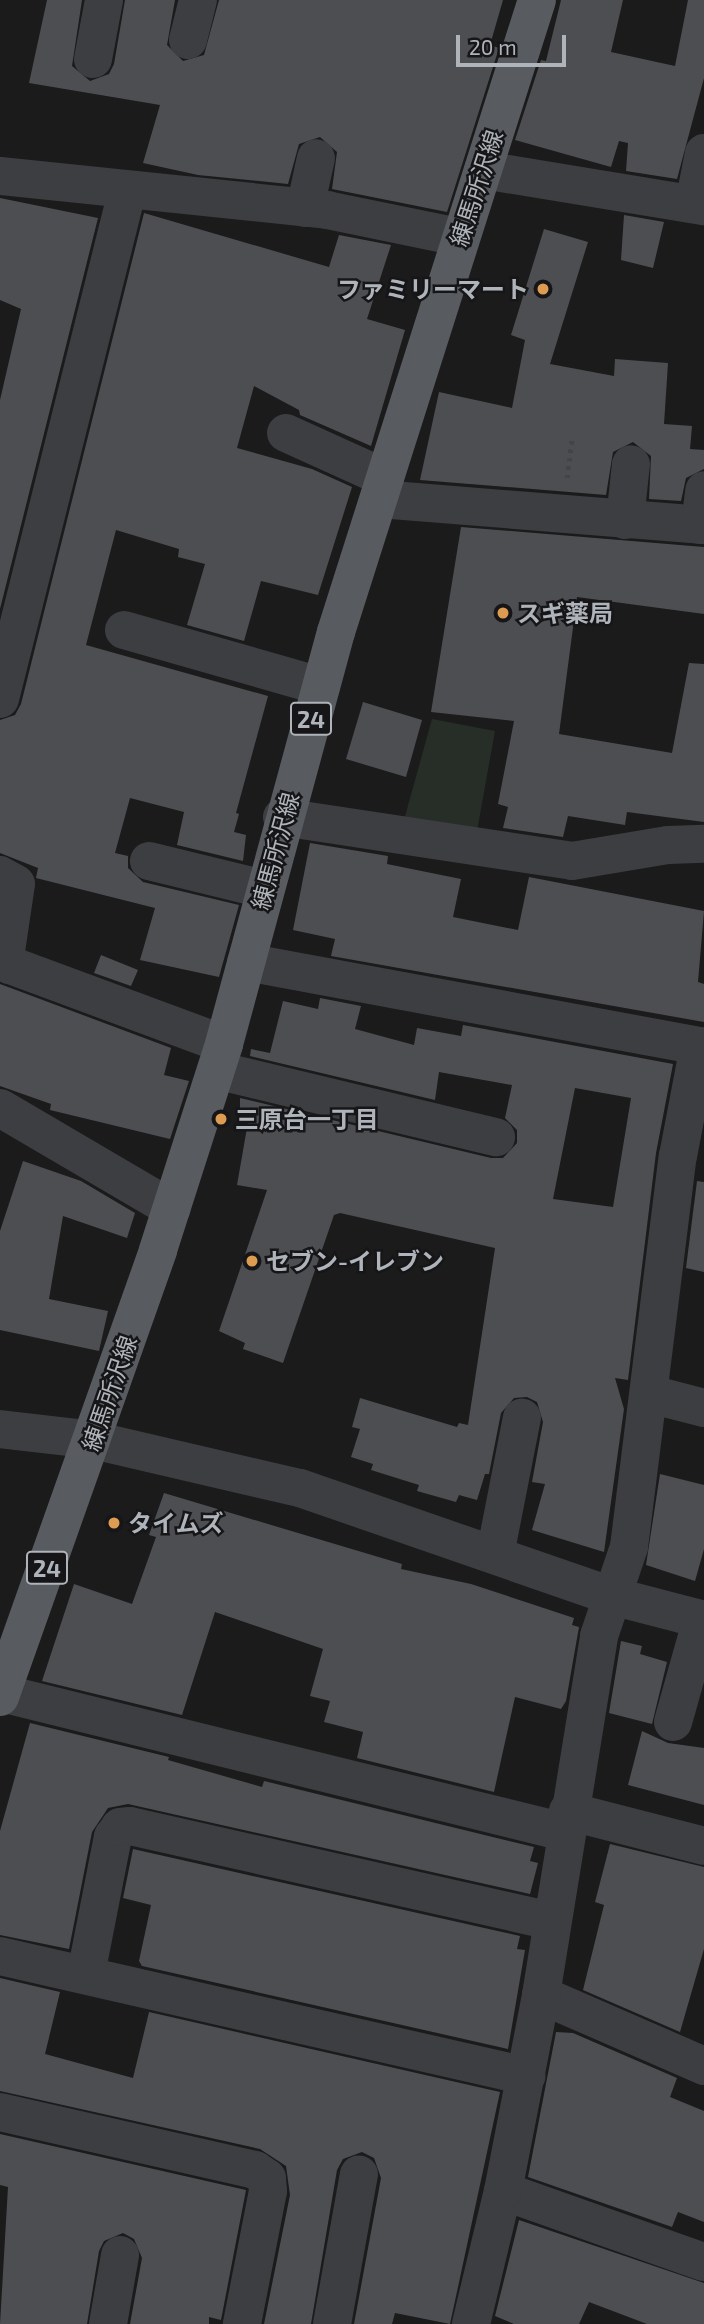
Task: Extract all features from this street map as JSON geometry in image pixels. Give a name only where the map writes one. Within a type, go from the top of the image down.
[{"type":"main road","name":"練馬所沢線","points":[[1,1695],[10,1641],[93,1440],[172,1209],[220,1057],[282,817],[321,685],[459,237],[537,0]]},
{"type":"street","points":[[93,59],[104,0]]},
{"type":"street","points":[[188,40],[198,0]]},
{"type":"street","points":[[483,170],[699,205],[704,153]]},
{"type":"street","points":[[305,208],[316,158]]},
{"type":"street","points":[[0,176],[127,192],[305,208],[459,237]]},
{"type":"street","points":[[0,699],[127,192]]},
{"type":"street","points":[[286,433],[382,488],[625,520],[703,513]]},
{"type":"street","points":[[625,520],[631,464]]},
{"type":"street","points":[[124,630],[321,685]]},
{"type":"street","points":[[282,817],[572,860],[667,845],[704,844]]},
{"type":"street","points":[[149,861],[264,890]]},
{"type":"street","points":[[0,875],[16,884],[3,961],[10,965],[220,1057],[496,1137]]},
{"type":"street","points":[[246,962],[701,1046],[691,1159],[650,1394],[629,1548],[599,1636],[566,1822],[541,1995],[526,2076],[503,2191],[471,2324]]},
{"type":"street","points":[[0,1108],[172,1209]]},
{"type":"street","points":[[650,1394],[704,1408]]},
{"type":"street","points":[[495,1555],[522,1418]]},
{"type":"street","points":[[0,1429],[93,1440],[300,1488],[612,1597],[703,1620],[673,1722]]},
{"type":"street","points":[[1,1695],[566,1822],[704,1846]]},
{"type":"street","points":[[86,1974],[113,1837],[120,1827],[130,1826],[551,1921]]},
{"type":"street","points":[[0,1956],[526,2076]]},
{"type":"street","points":[[541,1995],[704,2066]]},
{"type":"street","points":[[0,2112],[255,2171],[267,2178],[268,2190],[242,2324]]},
{"type":"street","points":[[332,2324],[359,2174]]},
{"type":"street","points":[[503,2191],[704,2262]]},
{"type":"street","points":[[108,2324],[120,2255]]},
{"type":"shaded area","points":[[432,719],[495,731],[477,831],[404,820]]},
{"type":"building","points":[[47,0],[82,0],[72,66],[90,81],[109,74],[114,64],[125,0],[175,0],[167,45],[183,61],[204,55],[219,0],[503,0],[490,45],[499,48],[447,212],[332,189],[337,152],[320,137],[299,144],[288,184],[198,175],[143,163],[160,105],[29,83]]},
{"type":"building","points":[[561,0],[623,0],[611,52],[675,66],[688,0],[704,0],[704,78],[677,179],[626,171],[628,143],[619,141],[611,167],[515,140],[541,60],[546,61]]},
{"type":"building","points":[[0,198],[98,218],[0,609],[0,400],[21,309],[0,300]]},
{"type":"building","points":[[144,213],[329,267],[339,235],[391,245],[367,319],[405,330],[371,446],[300,415],[299,410],[254,386],[237,448],[312,469],[352,487],[318,595],[261,581],[244,641],[187,625],[205,564],[178,557],[179,549],[116,530],[86,645],[268,696],[236,813],[239,814],[234,832],[246,835],[243,861],[177,845],[184,812],[130,798],[115,853],[128,856],[128,868],[143,882],[239,905],[219,977],[140,960],[155,908],[36,878],[38,868],[0,853],[0,720],[15,715],[21,704]]},
{"type":"building","points":[[624,215],[664,222],[653,268],[621,260]]},
{"type":"building","points":[[544,229],[588,242],[550,364],[614,376],[615,359],[668,363],[664,424],[692,426],[690,449],[704,450],[704,469],[686,478],[681,501],[649,499],[651,456],[633,442],[613,452],[606,495],[420,480],[439,392],[512,408],[525,340],[511,335]]},
{"type":"building","points":[[461,527],[704,547],[704,614],[577,597],[559,734],[672,753],[689,663],[704,664],[704,822],[627,812],[625,825],[568,816],[563,837],[503,828],[508,807],[498,804],[514,721],[431,712]]},
{"type":"building","points":[[363,702],[422,720],[406,777],[346,759]]},
{"type":"building","points":[[310,843],[388,856],[387,864],[461,879],[453,917],[518,930],[529,877],[704,911],[698,982],[704,984],[704,1022],[331,956],[335,939],[293,930]]},
{"type":"building","points":[[101,955],[138,970],[131,986],[94,973]]},
{"type":"building","points":[[0,984],[171,1048],[164,1075],[189,1081],[170,1139],[50,1110],[51,1104],[0,1086]]},
{"type":"building","points":[[320,998],[361,1006],[355,1029],[414,1045],[417,1028],[461,1036],[463,1025],[673,1064],[656,1153],[628,1380],[615,1378],[624,1409],[604,1552],[532,1530],[545,1484],[532,1482],[543,1422],[537,1402],[527,1397],[514,1398],[501,1413],[489,1474],[485,1474],[477,1500],[459,1495],[456,1502],[417,1491],[419,1485],[371,1470],[373,1464],[351,1457],[360,1429],[352,1427],[360,1398],[457,1427],[459,1423],[468,1425],[495,1248],[340,1213],[334,1215],[283,1363],[243,1349],[245,1343],[219,1331],[267,1190],[237,1185],[248,1122],[240,1120],[240,1098],[491,1158],[503,1158],[517,1143],[517,1130],[505,1118],[512,1085],[439,1072],[435,1100],[250,1056],[251,1049],[270,1053],[283,1001],[318,1009]],"holes":[[[575,1088],[631,1098],[613,1207],[553,1199]]]},
{"type":"building","points":[[23,1161],[81,1181],[135,1213],[127,1238],[63,1216],[49,1299],[108,1311],[99,1351],[0,1330],[0,1231]]},
{"type":"building","points":[[697,1181],[704,1182],[704,1272],[686,1268]]},
{"type":"building","points":[[660,1474],[704,1485],[704,1549],[695,1581],[646,1565]]},
{"type":"building","points":[[164,1493],[402,1564],[401,1569],[471,1584],[574,1618],[572,1625],[579,1627],[566,1701],[561,1709],[515,1697],[494,1792],[357,1758],[363,1732],[324,1722],[330,1701],[310,1696],[323,1649],[215,1612],[182,1715],[42,1681],[74,1584],[132,1604],[156,1537],[149,1535]]},
{"type":"building","points":[[621,1641],[642,1646],[640,1654],[667,1662],[652,1724],[609,1713]]},
{"type":"building","points":[[30,1723],[169,1757],[168,1760],[262,1787],[264,1781],[534,1847],[530,1861],[538,1863],[530,1894],[128,1804],[108,1808],[92,1832],[69,1949],[0,1935],[0,1831]]},
{"type":"building","points":[[642,1731],[668,1743],[704,1748],[704,1805],[628,1785]]},
{"type":"building","points":[[610,1844],[704,1867],[704,1949],[680,2032],[583,1990],[604,1905],[595,1902]]},
{"type":"building","points":[[133,1849],[520,1936],[517,1949],[525,1950],[508,2049],[142,1966],[139,1961],[151,1905],[123,1898]]},
{"type":"building","points":[[0,1978],[60,1992],[45,2054],[133,2078],[149,2012],[500,2092],[450,2324],[395,2313],[392,2324],[354,2324],[381,2178],[374,2158],[362,2152],[343,2159],[337,2170],[311,2324],[264,2324],[290,2195],[286,2166],[260,2149],[0,2091]]},
{"type":"building","points":[[556,2032],[573,2033],[677,2078],[670,2097],[704,2111],[704,2222],[678,2212],[672,2227],[528,2177]]},
{"type":"building","points":[[0,2134],[246,2190],[221,2320],[209,2317],[209,2324],[130,2324],[142,2258],[134,2239],[123,2233],[104,2241],[99,2251],[87,2324],[0,2324],[8,2187],[0,2185]]},
{"type":"building","points":[[519,2220],[704,2283],[704,2324],[647,2324],[589,2302],[579,2324],[514,2324],[495,2316]]},
{"type":"place","name":"ファミリーマート","points":[[543,289]]},
{"type":"place","name":"スギ薬局","points":[[503,613]]},
{"type":"place","name":"三原台一丁目","points":[[221,1119]]},
{"type":"place","name":"セブン-イレブン","points":[[252,1261]]},
{"type":"place","name":"タイムズ","points":[[114,1523]]}]
